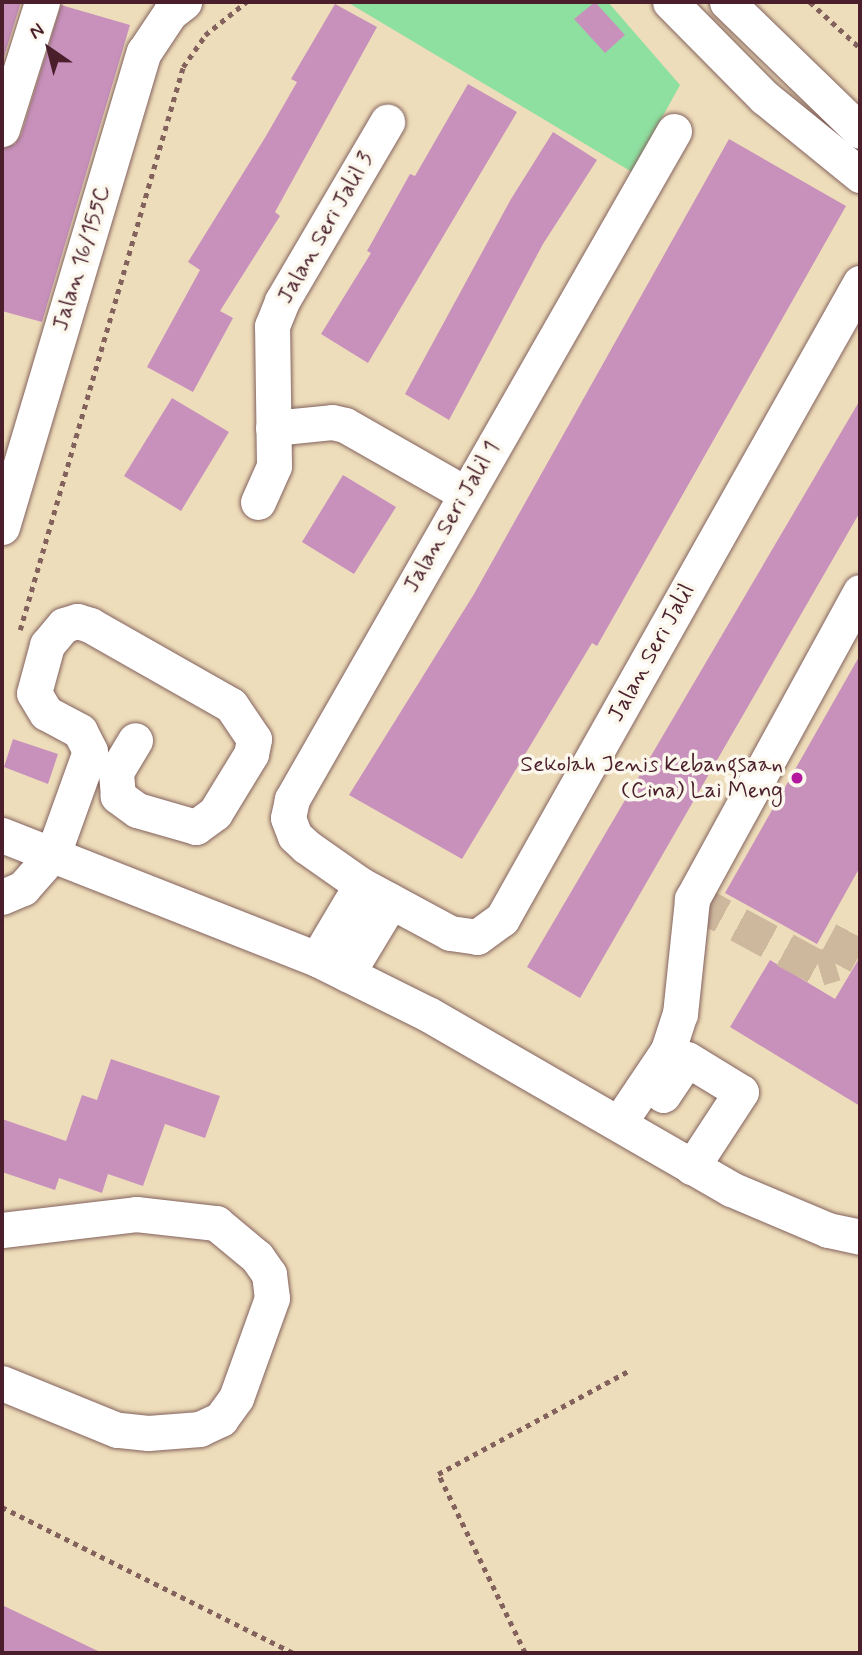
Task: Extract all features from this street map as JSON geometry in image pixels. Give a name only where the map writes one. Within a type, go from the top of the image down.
[{"type":"street","points":[[2,129],[42,2]]},
{"type":"street","name":"Jalan 16/155C","points":[[2,527],[144,52],[170,13],[184,2]]},
{"type":"street","points":[[670,2],[764,97],[855,167]]},
{"type":"street","points":[[727,2],[860,131]]},
{"type":"street","name":"Jalan Seri Jalil 3","points":[[258,502],[274,466],[272,326],[282,301],[387,122]]},
{"type":"street","name":"Jalan Seri Jalil 1","points":[[361,885],[295,836],[288,818],[292,799],[674,131]]},
{"type":"street","name":"Jalan Seri Jalil","points":[[361,885],[467,937],[477,937],[502,919],[860,284]]},
{"type":"street","points":[[273,428],[332,422],[345,425],[466,494]]},
{"type":"street","points":[[627,1128],[668,1050],[680,1014],[692,899],[860,592]]},
{"type":"street","points":[[2,897],[23,888],[52,854],[90,751],[80,731],[46,713],[34,693],[47,645],[64,625],[77,621],[90,625],[231,705],[254,739],[251,754],[215,813],[196,827],[137,810],[118,796],[116,772],[135,740]]},
{"type":"street","points":[[2,835],[332,967],[428,1014],[731,1189],[828,1230],[860,1237]]},
{"type":"street","points":[[332,967],[361,885]]},
{"type":"street","points":[[332,967],[391,901]]},
{"type":"street","points":[[627,1128],[687,1059],[741,1092],[692,1167]]},
{"type":"street","points":[[2,1230],[136,1214],[216,1223],[257,1257],[269,1274],[272,1298],[236,1398],[222,1419],[200,1429],[148,1433],[117,1430],[2,1382]]},
{"type":"path","points":[[17,638],[183,67],[205,35],[246,2]]},
{"type":"path","points":[[810,2],[860,48]]},
{"type":"path","points":[[525,1653],[438,1474],[630,1370]]},
{"type":"path","points":[[2,1507],[293,1653]]},
{"type":"green space","points":[[347,2],[608,2],[680,85],[632,172]]},
{"type":"building","points":[[2,2],[21,2],[2,63]]},
{"type":"building","points":[[595,2],[625,35],[605,53],[574,19]]},
{"type":"building","points":[[335,4],[377,27],[275,212],[280,216],[220,311],[233,318],[193,392],[147,367],[200,270],[188,262],[297,82],[291,79]]},
{"type":"building","points":[[61,5],[130,25],[42,322],[2,311],[2,149],[15,144],[21,135]]},
{"type":"building","points":[[468,84],[517,112],[368,363],[321,334],[371,253],[367,251],[410,174],[415,176]]},
{"type":"building","points":[[553,132],[597,160],[543,244],[449,420],[405,394],[511,199]]},
{"type":"building","points":[[729,139],[846,206],[597,646],[592,643],[462,859],[349,795],[474,594]]},
{"type":"building","points":[[172,398],[229,432],[181,511],[124,476]]},
{"type":"building","points":[[860,400],[860,512],[580,998],[527,967]]},
{"type":"building","points":[[343,475],[396,507],[354,574],[302,542]]},
{"type":"building","points":[[860,655],[860,867],[817,944],[725,893]]},
{"type":"building","points":[[13,739],[58,754],[48,784],[4,767]]},
{"type":"building","points":[[860,957],[860,1106],[730,1027],[770,960],[835,999]]},
{"type":"building","points":[[111,1059],[220,1096],[205,1138],[165,1124],[143,1186],[108,1174],[102,1193],[59,1178],[55,1190],[2,1172],[2,1119],[66,1141],[82,1095],[97,1100]]},
{"type":"building","points":[[2,1605],[102,1653],[2,1653]]},
{"type":"tunnel","points":[[692,899],[819,968],[835,963],[860,917]]},
{"type":"place","name":"Sekolah Jenis Kebangsaan (Cina) Lai Meng","points":[[797,778]]}]
